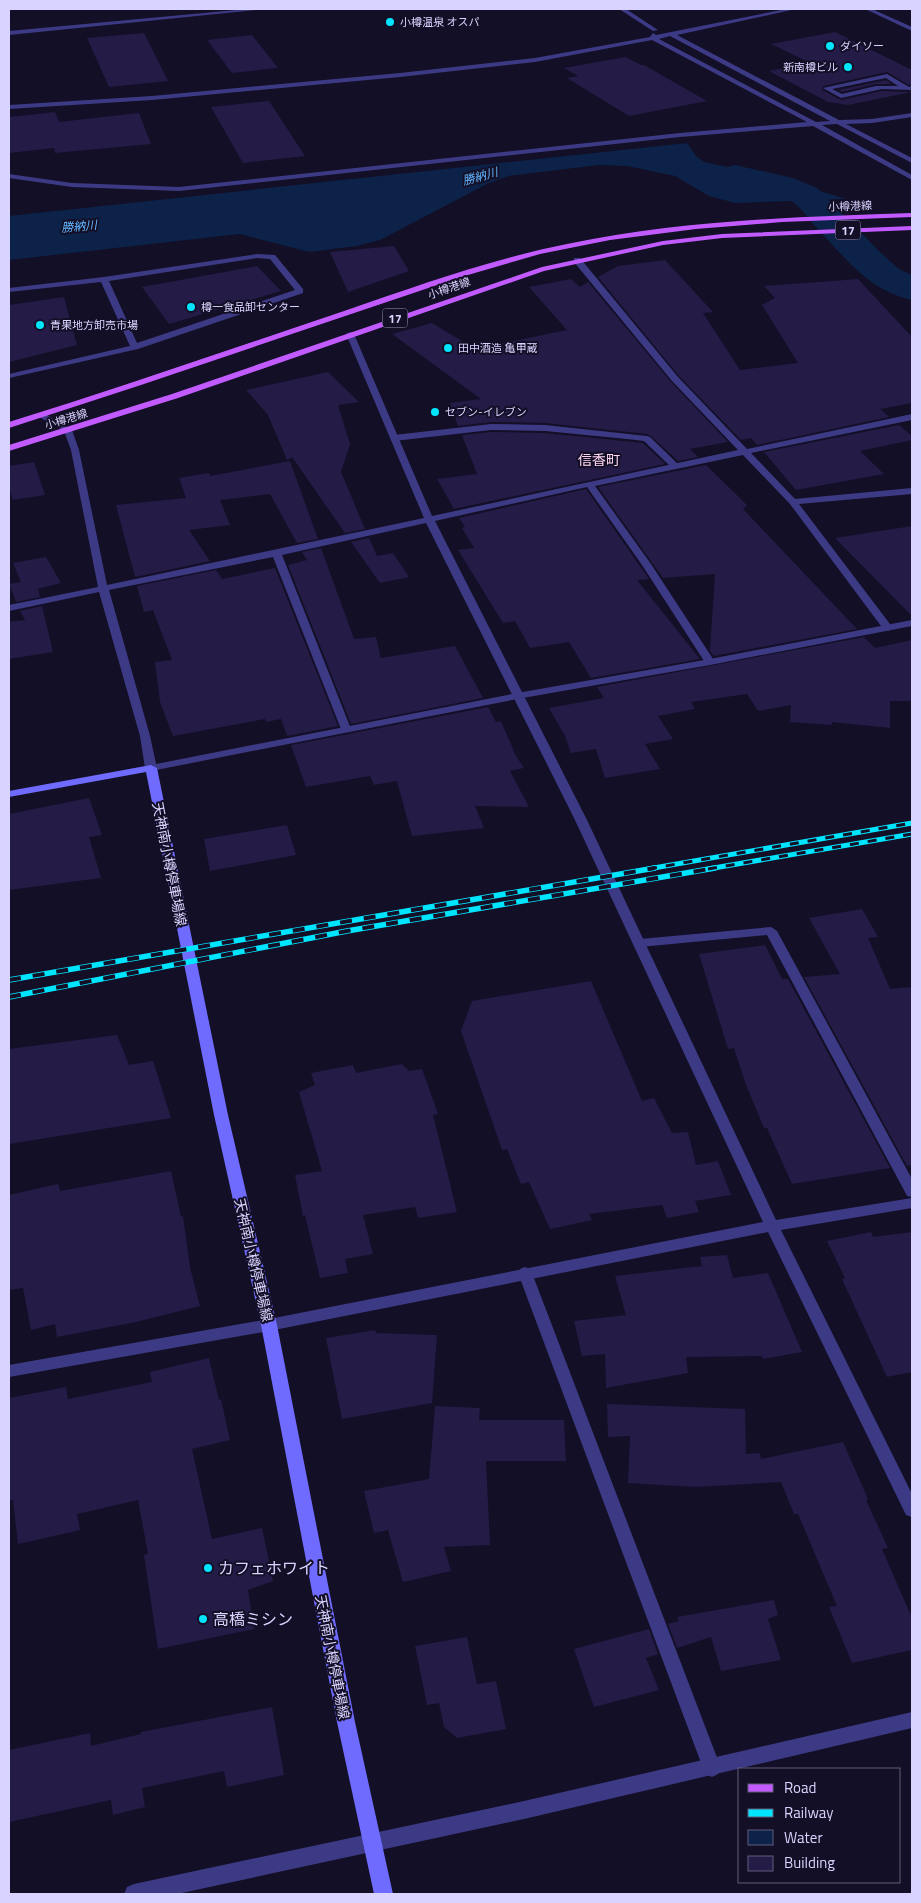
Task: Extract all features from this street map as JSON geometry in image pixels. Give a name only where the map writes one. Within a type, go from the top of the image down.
[{"type":"main road","name":"小樽港線","points":[[9,425],[485,266],[566,246],[648,231],[766,220],[912,215]]},
{"type":"main road","name":"小樽港線","points":[[9,448],[175,396],[502,282],[577,260],[663,244],[722,236],[909,228]]},
{"type":"main road","points":[[9,794],[151,768]]},
{"type":"main road","name":"天神南小樽停車場線","points":[[151,768],[221,1115],[269,1325],[346,1722],[384,1894]]},
{"type":"street","points":[[9,33],[263,9]]},
{"type":"street","points":[[622,9],[655,30],[672,34],[912,161]]},
{"type":"street","points":[[9,107],[152,98],[400,75],[535,60],[793,9]]},
{"type":"street","points":[[868,9],[912,29]]},
{"type":"street","points":[[542,51],[738,13]]},
{"type":"street","points":[[653,38],[655,30]]},
{"type":"street","points":[[653,38],[912,178]]},
{"type":"street","points":[[9,100],[220,85],[441,64],[533,52]]},
{"type":"street","points":[[887,76],[910,88],[889,86],[840,96],[826,88],[887,76]]},
{"type":"street","points":[[9,176],[35,182],[98,188],[179,189],[680,135],[817,125],[866,114]]},
{"type":"street","points":[[837,122],[872,121],[912,115]]},
{"type":"street","points":[[9,290],[104,279],[257,256],[272,257],[300,291],[135,347],[9,376]]},
{"type":"street","points":[[577,260],[674,379],[793,502],[888,628]]},
{"type":"street","points":[[104,279],[135,347]]},
{"type":"street","points":[[350,334],[429,520],[580,818],[772,1226],[912,1510]]},
{"type":"street","points":[[42,415],[68,430],[75,450],[103,588],[145,736],[151,768],[517,696],[710,662],[912,623]]},
{"type":"street","points":[[9,608],[912,417]]},
{"type":"street","points":[[394,438],[491,426],[546,428],[627,436],[647,439],[675,466]]},
{"type":"street","points":[[589,484],[646,564],[710,662]]},
{"type":"street","points":[[793,502],[912,491]]},
{"type":"street","points":[[276,553],[346,729]]},
{"type":"street","points":[[640,943],[771,930],[912,1192]]},
{"type":"street","points":[[9,1371],[269,1325],[525,1273],[772,1226],[912,1203]]},
{"type":"street","points":[[525,1273],[712,1768]]},
{"type":"street","points":[[134,1894],[712,1768],[912,1720]]},
{"type":"water","points":[[687,143],[697,157],[704,162],[770,176],[846,199],[735,203],[709,196],[675,176],[627,166],[599,165],[508,176],[487,184],[380,240],[357,246],[309,252],[240,234],[9,260],[9,216]]},
{"type":"building","name":"新南樽ビル","points":[[835,32],[912,70],[912,84],[909,85],[887,72],[823,86],[822,90],[841,100],[882,91],[912,92],[848,105],[828,102],[769,71],[810,63],[771,44]]},
{"type":"building","points":[[144,33],[168,81],[109,87],[87,38]]},
{"type":"building","points":[[252,35],[278,68],[232,73],[207,40]]},
{"type":"building","points":[[625,57],[644,65],[707,101],[629,116],[567,78],[578,76],[564,68]]},
{"type":"building","points":[[886,80],[892,84],[876,84],[842,92],[838,90]]},
{"type":"building","points":[[269,101],[305,156],[243,163],[211,107]]},
{"type":"building","points":[[55,112],[59,122],[139,113],[151,144],[55,153],[54,148],[9,153],[9,117]]},
{"type":"building","points":[[394,246],[409,271],[348,292],[330,252]]},
{"type":"building","points":[[665,260],[713,312],[703,313],[740,370],[798,363],[762,305],[775,298],[764,286],[858,279],[912,337],[912,403],[880,409],[889,417],[757,445],[751,438],[741,440],[679,376],[598,277],[618,266]]},
{"type":"building","name":"樽一食品卸センター","points":[[257,266],[281,291],[169,324],[142,287]]},
{"type":"building","points":[[571,279],[580,287],[588,282],[671,382],[728,442],[690,449],[698,457],[678,461],[647,434],[545,423],[491,422],[458,426],[450,403],[481,399],[392,334],[432,323],[475,349],[567,330],[529,287]]},
{"type":"building","name":"青果地方卸売市場","points":[[64,297],[77,345],[9,362],[9,305]]},
{"type":"building","points":[[328,372],[359,402],[338,405],[350,444],[341,472],[365,529],[345,533],[292,457],[287,460],[268,415],[246,390]]},
{"type":"building","points":[[899,425],[912,436],[912,440],[860,451],[884,474],[796,490],[764,452]]},
{"type":"building","points":[[491,432],[545,433],[643,443],[665,464],[454,509],[437,479],[477,474],[462,435]]},
{"type":"building","points":[[290,461],[318,539],[297,543],[270,494],[220,500],[230,525],[189,530],[210,561],[135,577],[116,505],[186,498],[179,478],[209,473],[210,476]]},
{"type":"building","points":[[34,462],[45,495],[13,500],[9,487],[9,466]]},
{"type":"building","points":[[706,465],[747,505],[743,509],[857,629],[714,656],[710,651],[715,574],[663,578],[598,487]]},
{"type":"building","points":[[586,489],[649,579],[637,580],[700,659],[591,678],[569,642],[530,648],[515,621],[503,623],[458,550],[474,548],[462,528],[465,527],[459,518]]},
{"type":"building","points":[[912,526],[912,616],[835,538]]},
{"type":"building","points":[[369,538],[377,556],[393,553],[409,577],[380,583],[351,542]]},
{"type":"building","points":[[321,548],[354,639],[376,637],[381,658],[455,646],[483,698],[351,724],[288,565],[307,560],[302,552]]},
{"type":"building","points":[[46,557],[61,583],[38,589],[40,597],[16,602],[9,584],[21,582],[13,563]]},
{"type":"building","points":[[275,568],[338,726],[287,736],[281,719],[266,722],[265,719],[173,736],[160,702],[155,662],[172,660],[153,610],[144,612],[137,586],[216,570],[222,579]]},
{"type":"building","points":[[42,606],[53,652],[9,659],[9,622],[25,620],[20,611]]},
{"type":"building","points":[[864,637],[875,648],[912,640],[912,701],[890,701],[890,728],[832,722],[832,725],[790,722],[791,705],[758,711],[747,694],[691,702],[695,709],[658,716],[673,739],[645,744],[660,769],[605,778],[596,749],[571,753],[565,736],[549,708],[604,698],[597,687]]},
{"type":"building","points":[[488,707],[496,722],[501,721],[516,756],[524,768],[510,771],[529,807],[475,806],[484,828],[412,836],[397,781],[374,785],[370,776],[306,787],[291,745]]},
{"type":"building","points":[[89,798],[102,835],[89,837],[101,878],[9,890],[9,814]]},
{"type":"building","points":[[287,825],[296,855],[210,871],[204,839]]},
{"type":"building","points":[[862,909],[878,937],[868,938],[890,989],[912,987],[912,1165],[907,1166],[804,977],[840,974],[809,918]]},
{"type":"building","points":[[765,945],[782,979],[788,979],[890,1168],[792,1184],[767,1128],[764,1128],[746,1085],[734,1048],[728,1049],[699,954]]},
{"type":"building","points":[[591,981],[642,1101],[654,1098],[672,1133],[688,1132],[696,1165],[718,1161],[731,1195],[695,1201],[699,1212],[667,1218],[662,1205],[589,1214],[592,1220],[550,1229],[529,1182],[521,1184],[507,1149],[502,1150],[461,1031],[472,1001]]},
{"type":"building","points":[[117,1035],[129,1065],[153,1061],[171,1118],[9,1144],[9,1049]]},
{"type":"building","points":[[402,1064],[409,1071],[422,1069],[438,1114],[433,1115],[457,1212],[418,1218],[415,1207],[363,1215],[373,1254],[345,1259],[348,1273],[320,1278],[305,1215],[303,1216],[295,1175],[322,1171],[299,1092],[315,1085],[311,1073],[353,1065],[356,1073]]},
{"type":"building","points":[[171,1171],[181,1217],[183,1216],[190,1267],[200,1306],[136,1322],[57,1337],[55,1324],[31,1330],[23,1288],[9,1290],[9,1195],[58,1184],[60,1191]]},
{"type":"building","points":[[871,1232],[873,1237],[912,1232],[912,1372],[887,1377],[842,1279],[845,1278],[827,1241]]},
{"type":"building","points":[[727,1255],[733,1278],[768,1273],[802,1352],[763,1359],[762,1356],[686,1357],[688,1373],[606,1388],[605,1354],[582,1356],[574,1321],[626,1315],[615,1276],[702,1266],[700,1257]]},
{"type":"building","points":[[375,1330],[376,1333],[437,1335],[432,1403],[342,1419],[326,1338]]},
{"type":"building","points":[[209,1358],[230,1440],[192,1449],[212,1539],[262,1528],[273,1581],[248,1590],[254,1629],[158,1649],[144,1555],[148,1554],[138,1500],[77,1514],[80,1530],[18,1544],[13,1500],[9,1501],[9,1398],[66,1387],[68,1399],[152,1382],[150,1372]]},
{"type":"building","points":[[607,1404],[745,1409],[746,1454],[760,1453],[761,1459],[843,1442],[888,1548],[882,1549],[912,1618],[912,1650],[852,1663],[829,1607],[837,1606],[798,1514],[794,1514],[781,1482],[696,1487],[628,1483],[630,1436],[608,1437]]},
{"type":"building","points":[[435,1406],[480,1408],[479,1420],[564,1420],[566,1461],[486,1461],[490,1545],[444,1547],[451,1571],[403,1582],[388,1530],[374,1533],[364,1491],[429,1479]]},
{"type":"building","points":[[774,1600],[778,1615],[768,1619],[781,1660],[721,1671],[711,1637],[677,1648],[668,1624],[679,1621],[677,1617]]},
{"type":"building","points":[[649,1629],[658,1654],[646,1658],[659,1690],[594,1707],[574,1649]]},
{"type":"building","points":[[467,1637],[477,1684],[496,1681],[506,1729],[457,1738],[444,1727],[439,1703],[427,1705],[415,1646]]},
{"type":"building","points":[[272,1707],[284,1775],[227,1787],[224,1771],[142,1788],[145,1807],[113,1815],[111,1800],[9,1822],[9,1750],[90,1733],[91,1746],[141,1734],[141,1732]]},
{"type":"waterway","name":"勝納川","points":[[735,175],[781,185],[805,195],[868,261],[886,277],[912,289]]},
{"type":"railway","points":[[648,869],[912,823]]},
{"type":"railway","points":[[708,869],[912,834]]},
{"type":"railway","points":[[9,980],[655,868]]},
{"type":"railway","points":[[9,997],[347,931],[715,868]]},
{"type":"place","name":"小樽温泉 オスパ","points":[[390,22]]},
{"type":"place","name":"ダイソー","points":[[830,46]]},
{"type":"place","name":"新南樽ビル","points":[[848,67]]},
{"type":"place","name":"樽一食品卸センター","points":[[191,307]]},
{"type":"place","name":"青果地方卸売市場","points":[[40,325]]},
{"type":"place","name":"田中酒造 亀甲蔵","points":[[448,348]]},
{"type":"place","name":"セブン-イレブン","points":[[435,412]]},
{"type":"place","name":"カフェホワイト","points":[[208,1568]]},
{"type":"place","name":"高橋ミシン","points":[[203,1619]]},
{"type":"district","name":"信香町","points":[[599,459]]}]
